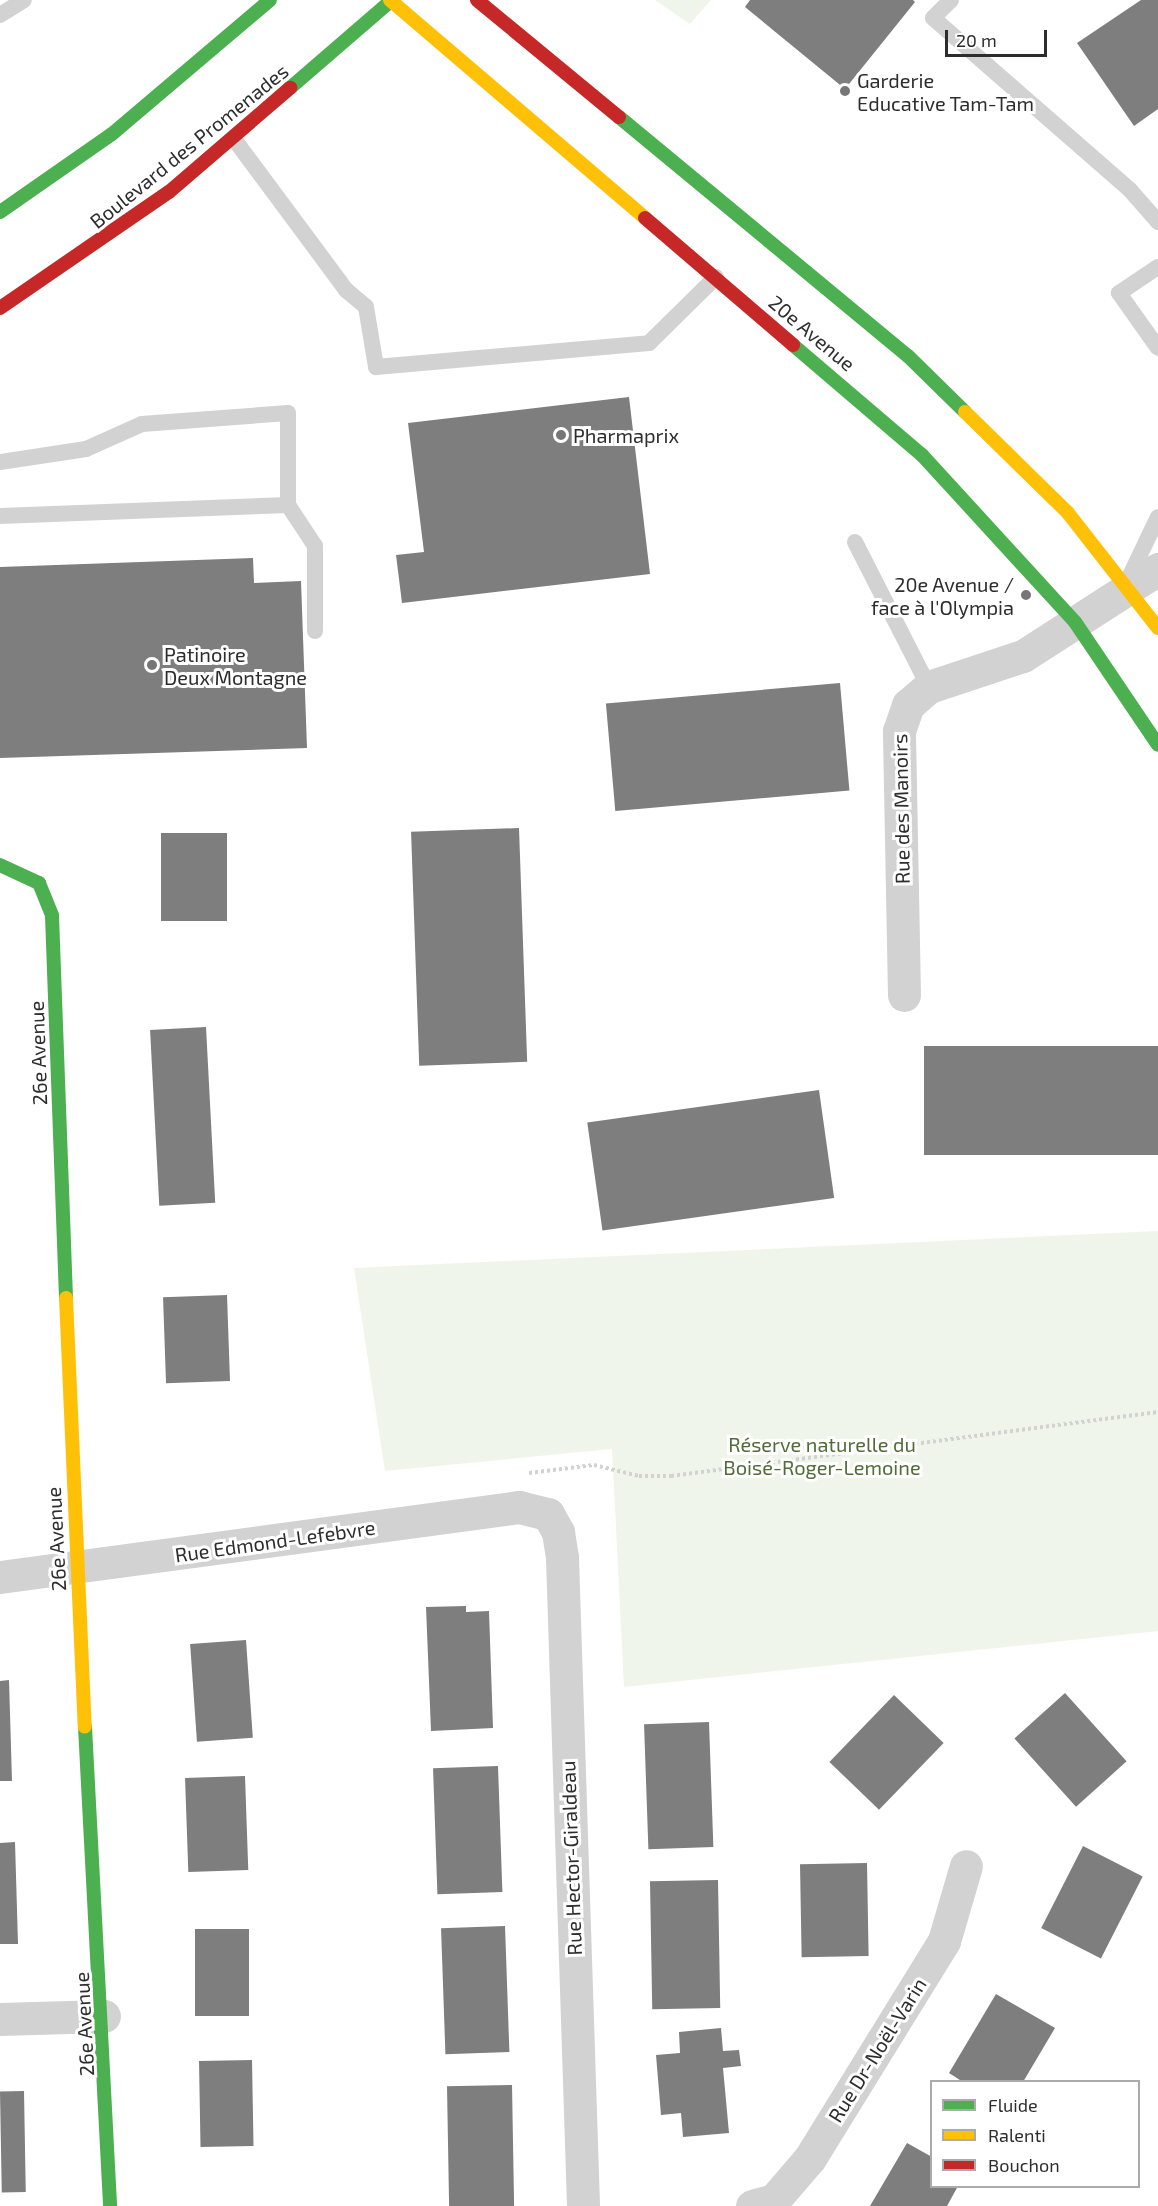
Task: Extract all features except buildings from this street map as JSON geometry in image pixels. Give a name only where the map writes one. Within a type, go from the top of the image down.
[{"type":"street","points":[[0,212],[112,134],[270,0]]},
{"type":"street","name":"Boulevard des Promenades","points":[[0,308],[124,227],[234,139],[391,0]]},
{"type":"street","name":"20e Avenue","points":[[391,0],[922,455],[1075,622],[1158,745]]},
{"type":"street","points":[[477,0],[908,356],[1068,513],[1158,628]]},
{"type":"street","name":"Rue des Manoirs","points":[[904,995],[899,731],[908,705],[929,687],[1005,664],[1075,622],[1126,585],[1158,569]]},
{"type":"street","name":"26e Avenue","points":[[0,865],[32,876],[51,903],[54,934],[77,1568],[104,2016],[111,2206]]},
{"type":"street","name":"Rue Edmond-Lefebvre","points":[[0,1576],[77,1568],[519,1507],[548,1514]]},
{"type":"street","name":"Rue Hector-Giraldeau","points":[[548,1514],[558,1532],[562,1558],[583,2206]]},
{"type":"street","name":"Rue Dr-Noël-Varin","points":[[752,2206],[774,2200],[810,2158],[944,1941],[966,1866]]},
{"type":"street","points":[[0,2019],[104,2016]]},
{"type":"lane","points":[[0,15],[24,0]]},
{"type":"lane","points":[[951,0],[933,18],[1130,190],[1158,222]]},
{"type":"lane","points":[[234,139],[346,290],[366,307],[376,367],[650,344],[716,277]]},
{"type":"lane","points":[[1158,267],[1119,293],[1158,348]]},
{"type":"lane","points":[[0,462],[86,450],[142,424],[288,413],[288,505],[315,546],[315,631]]},
{"type":"lane","points":[[0,516],[288,505]]},
{"type":"lane","points":[[1126,585],[1158,517]]},
{"type":"lane","points":[[855,542],[929,687]]},
{"type":"path","points":[[594,1465],[639,1476],[671,1476],[1158,1412]]},
{"type":"green space","points":[[655,0],[711,0],[690,24]]},
{"type":"green space","name":"Réserve naturelle du Boisé-Roger-Lemoine","points":[[1158,1231],[1158,1631],[624,1687],[612,1449],[385,1471],[354,1268]]},
{"type":"traffic: fast","points":[[0,212],[112,134],[270,0]]},
{"type":"traffic: fast","points":[[290,88],[392,0]]},
{"type":"traffic: fast","points":[[619,117],[908,356],[965,412]]},
{"type":"traffic: fast","points":[[793,345],[922,455],[1075,622],[1158,745]]},
{"type":"traffic: fast","points":[[0,865],[39,883],[52,916],[66,1298]]},
{"type":"traffic: fast","points":[[85,1727],[110,2206]]},
{"type":"traffic: slow","points":[[390,0],[645,218]]},
{"type":"traffic: slow","points":[[965,412],[1068,513],[1158,628]]},
{"type":"traffic: slow","points":[[66,1298],[85,1727]]},
{"type":"traffic: jam","points":[[477,0],[619,117]]},
{"type":"traffic: jam","points":[[0,308],[169,192],[290,88]]},
{"type":"traffic: jam","points":[[645,218],[793,345]]},
{"type":"place","name":"Garderie Educative Tam-Tam","points":[[845,91]]},
{"type":"place","name":"Pharmaprix","points":[[561,435]]},
{"type":"place","name":"20e Avenue / face à l'Olympia","points":[[1026,595]]},
{"type":"place","name":"Patinoire Deux Montagne","points":[[152,665]]}]
